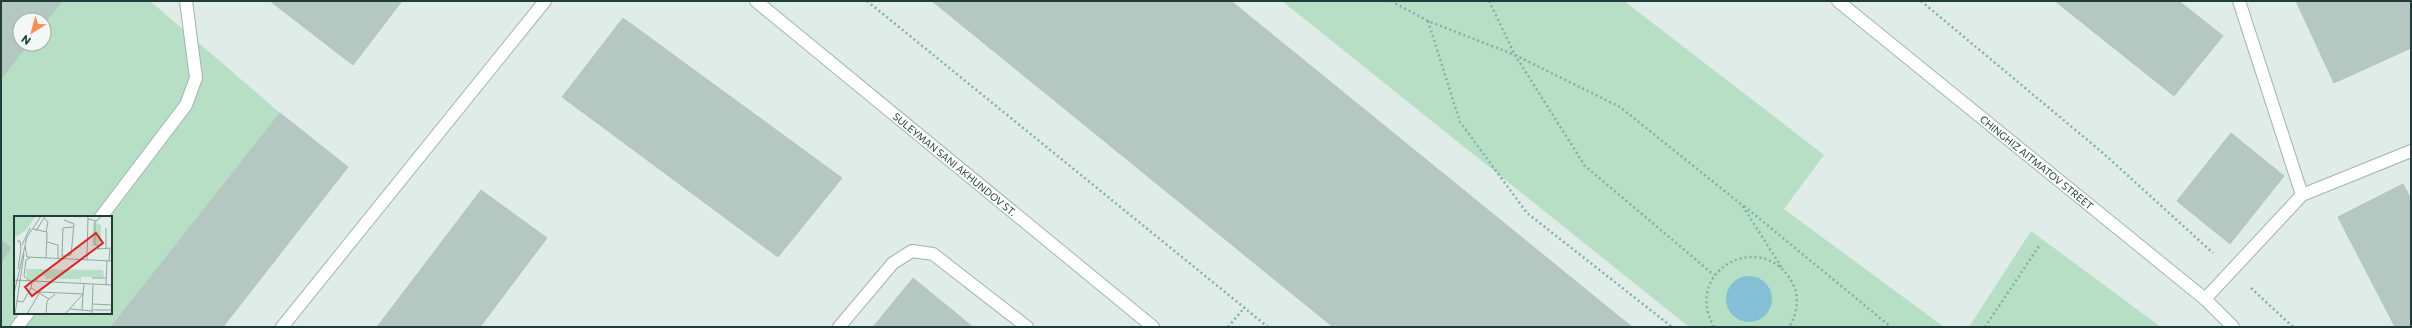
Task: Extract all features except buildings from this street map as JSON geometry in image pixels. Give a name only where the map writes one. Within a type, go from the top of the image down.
[{"type":"main road","points":[[102,216],[186,105],[196,78],[186,1]]},
{"type":"main road","points":[[282,327],[545,1]]},
{"type":"main road","name":"SULEYMAN SANI AKHUNDOV ST.","points":[[756,1],[1153,327]]},
{"type":"main road","name":"CHINGHIZ AITMATOV STREET","points":[[1838,1],[2205,299],[2233,327]]},
{"type":"main road","points":[[2239,1],[2302,195]]},
{"type":"main road","points":[[2224,327],[2205,299],[2302,195],[2411,151]]},
{"type":"main road","points":[[839,327],[893,263],[912,251],[933,254],[1027,327]]},
{"type":"main road","points":[[17,327],[27,314]]},
{"type":"path","points":[[867,1],[1268,327]]},
{"type":"path","points":[[1391,1],[1428,21],[1515,55],[1620,106],[1891,327]]},
{"type":"path","points":[[1489,1],[1515,55],[1585,166],[1714,275]]},
{"type":"path","points":[[1921,1],[2103,153],[2293,327]]},
{"type":"path","points":[[1428,21],[1460,122],[1527,213],[1672,327]]},
{"type":"path","points":[[1742,205],[1791,280],[1796,294],[1796,310],[1790,326],[1794,327]]},
{"type":"path","points":[[1985,327],[2039,246]]},
{"type":"path","points":[[1714,327],[1708,318],[1706,303],[1708,288],[1714,275],[1724,264],[1738,258],[1753,256],[1768,260],[1782,268]]},
{"type":"path","points":[[1228,327],[1245,307]]},
{"type":"green space","points":[[62,1],[150,1],[280,113],[111,327],[1,327],[1,79],[22,52],[52,52],[52,14]]},
{"type":"green space","points":[[1282,1],[1624,1],[1824,155],[1784,209],[1944,327],[1689,327]]},
{"type":"green space","points":[[2031,231],[2161,327],[1969,327]]},
{"type":"water","points":[[1754,276],[1766,282],[1771,290],[1771,308],[1766,316],[1758,321],[1744,322],[1732,316],[1727,308],[1726,294],[1732,282],[1740,277]]}]
